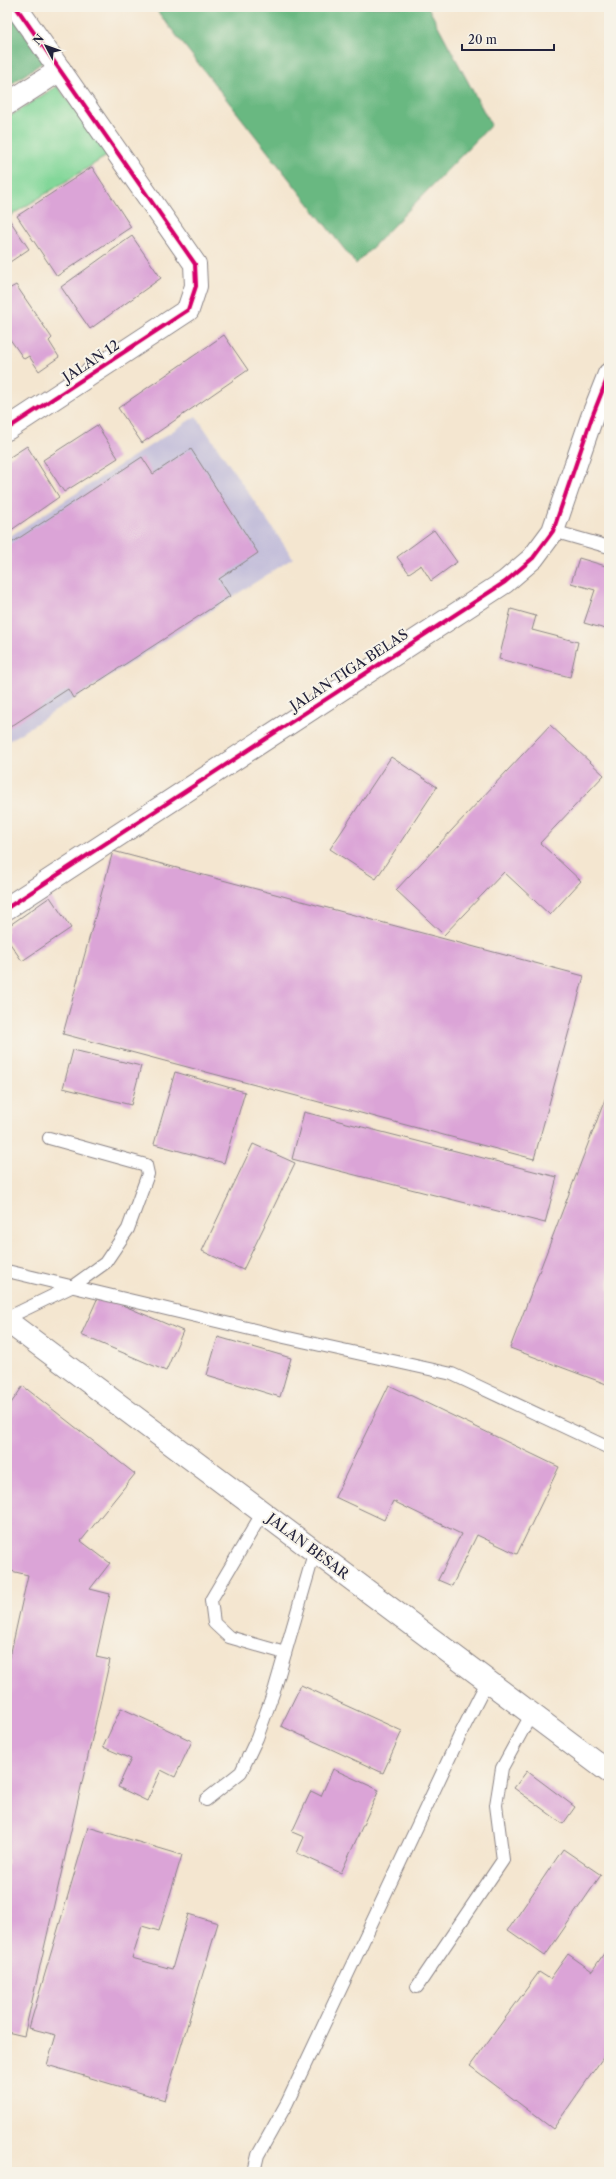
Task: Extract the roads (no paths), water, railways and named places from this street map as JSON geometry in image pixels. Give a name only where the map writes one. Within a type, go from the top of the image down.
[{"type":"street","points":[[7,104],[60,70],[16,7]]},
{"type":"street","name":"JALAN 12","points":[[7,429],[188,310],[196,286],[195,264],[60,70]]},
{"type":"street","name":"JALAN TIGA BELAS","points":[[7,908],[505,582],[533,558],[554,531],[609,374]]},
{"type":"street","name":"JALAN BESAR","points":[[7,1319],[609,1772]]},
{"type":"lane","points":[[554,531],[609,548]]},
{"type":"lane","points":[[7,1319],[73,1286],[105,1263],[128,1229],[148,1174],[146,1165],[49,1138]]},
{"type":"lane","points":[[7,1271],[284,1337],[452,1374],[609,1448]]},
{"type":"lane","points":[[263,1512],[211,1600],[214,1623],[229,1637],[285,1653]]},
{"type":"lane","points":[[206,1800],[241,1772],[258,1738],[315,1550]]},
{"type":"lane","points":[[254,2172],[258,2156],[287,2103],[457,1740],[488,1680]]},
{"type":"lane","points":[[417,1987],[503,1860],[496,1805],[502,1768],[532,1714]]}]
